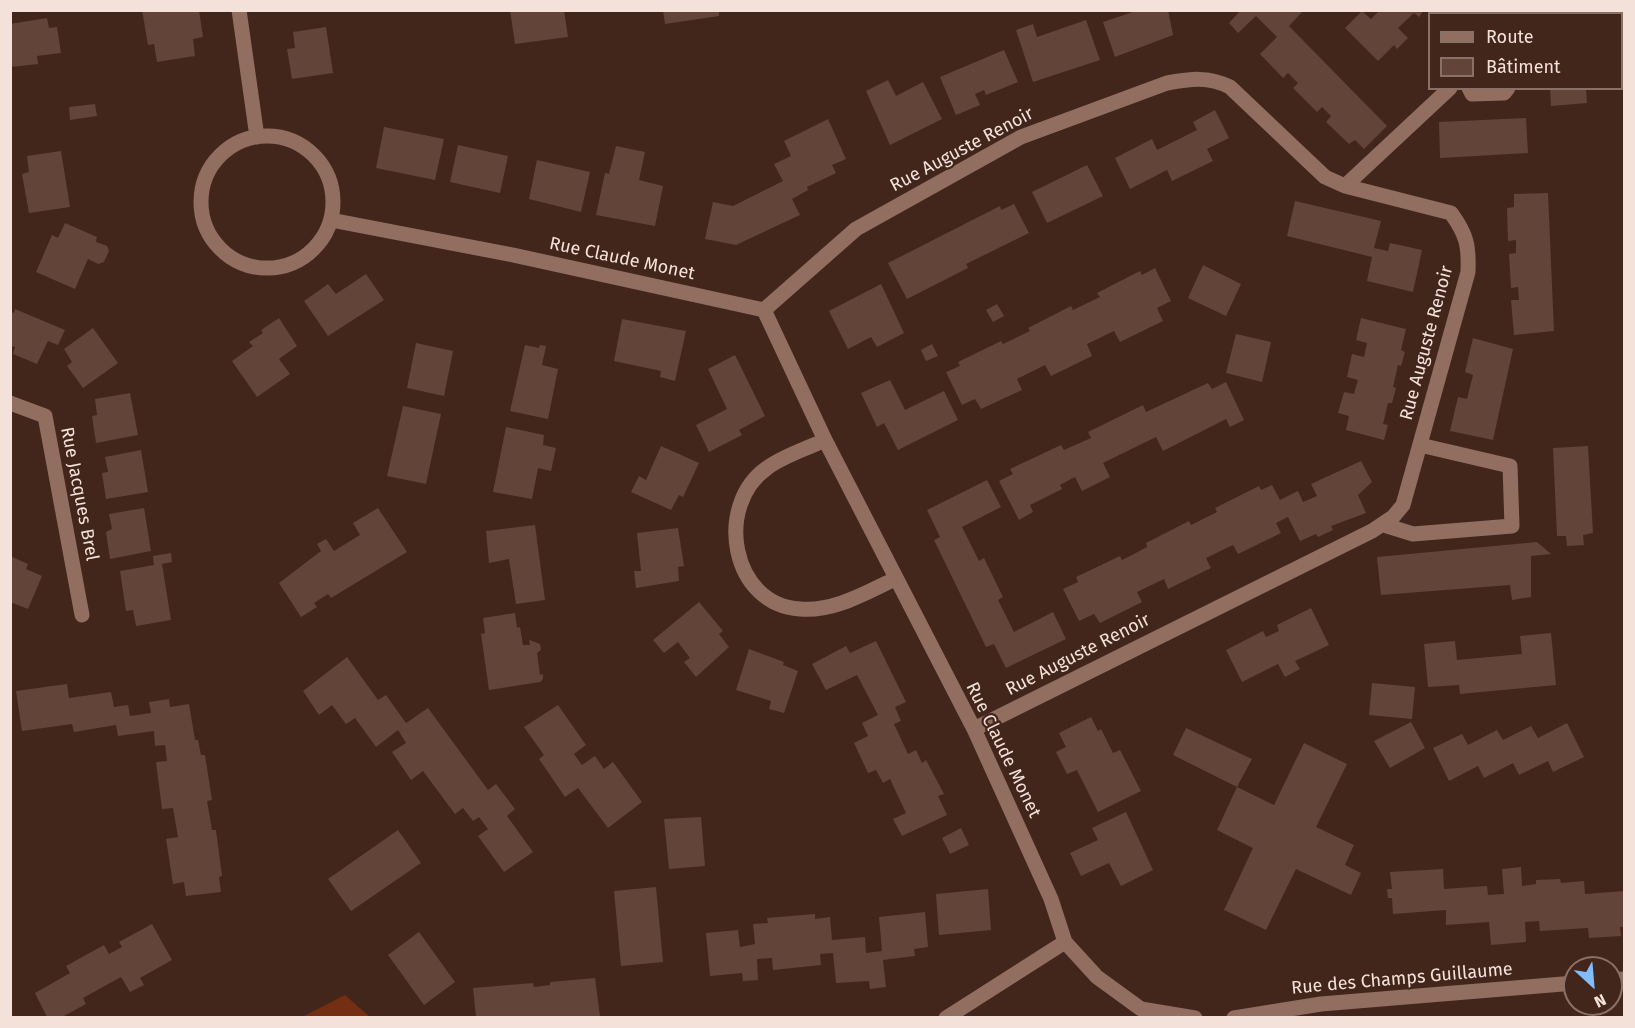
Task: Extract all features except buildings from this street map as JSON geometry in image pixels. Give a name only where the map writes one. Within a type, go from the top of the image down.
[{"type":"street","points":[[239,10],[257,137]]},
{"type":"street","name":"Rue Auguste Renoir","points":[[764,310],[856,229],[1021,137],[1167,83],[1192,79],[1214,79],[1230,87],[1325,177],[1345,186],[1451,213],[1469,247],[1467,273],[1403,504],[1384,525],[974,729]]},
{"type":"street","points":[[1345,186],[1448,90]]},
{"type":"street","points":[[1470,90],[1472,94],[1504,93],[1506,90]]},
{"type":"street","points":[[257,137],[279,137],[300,144],[317,158],[328,177],[331,188],[333,198],[331,220],[323,238],[311,252],[295,262],[277,268],[258,268],[239,262],[222,250],[209,234],[202,214],[202,193],[208,173],[220,156],[237,144],[257,137]]},
{"type":"street","name":"Rue Claude Monet","points":[[331,220],[513,255],[764,310],[825,440],[974,729],[1051,899],[1065,942]]},
{"type":"street","name":"Rue Jacques Brel","points":[[10,403],[45,416],[82,615]]},
{"type":"street","points":[[825,440],[766,468],[750,485],[739,507],[735,527],[736,550],[749,578],[760,593],[798,609],[821,608],[846,602],[895,579]]},
{"type":"street","points":[[1384,525],[1413,534],[1512,526],[1510,466],[1420,444]]},
{"type":"street","points":[[946,1017],[1065,942],[1097,977],[1141,1009],[1195,1017]]},
{"type":"street","name":"Rue des Champs Guillaume","points":[[1234,1017],[1320,1004],[1563,984]]},
{"type":"shaded area","points":[[345,995],[370,1017],[298,1017],[304,1016]]}]
